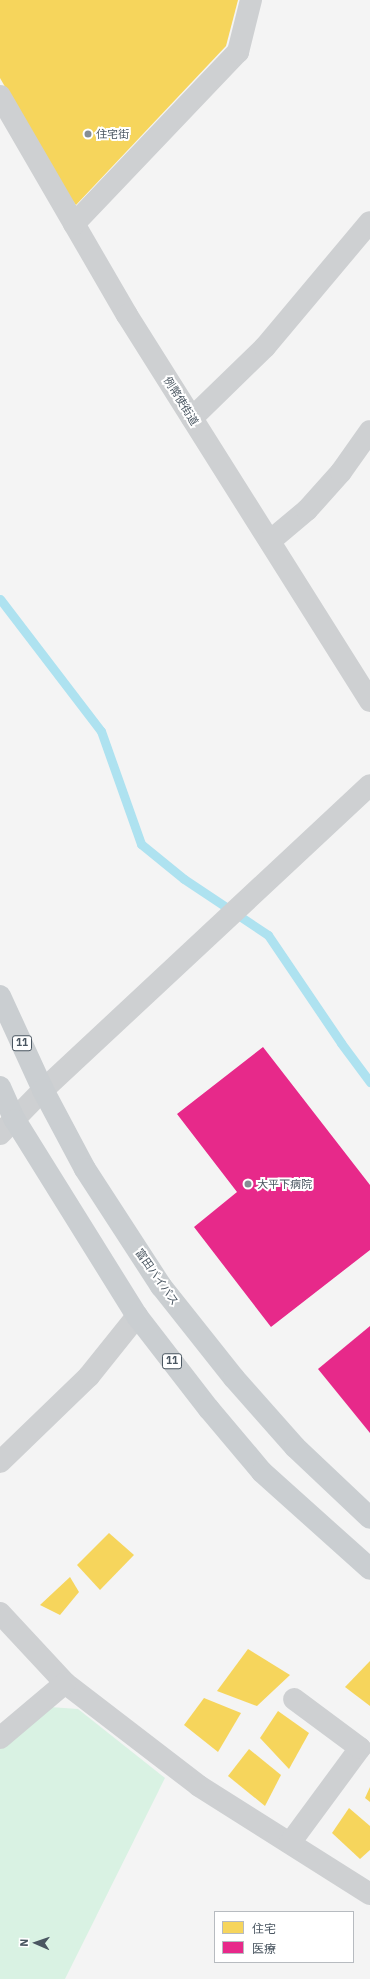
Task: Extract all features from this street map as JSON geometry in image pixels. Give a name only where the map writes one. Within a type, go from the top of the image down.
[{"type":"main road","name":"富田バイパス","points":[[0,996],[44,1090],[85,1169],[161,1286],[234,1378],[295,1447],[370,1518]]},
{"type":"main road","name":"11","points":[[0,1087],[8,1127],[138,1316],[209,1409],[262,1472],[370,1569]]},
{"type":"street","points":[[74,224],[238,52],[251,0]]},
{"type":"street","name":"例幣使街道","points":[[0,96],[127,315],[370,701]]},
{"type":"street","points":[[192,418],[265,347],[370,222]]},
{"type":"street","points":[[270,541],[306,510],[341,472],[370,431]]},
{"type":"street","points":[[8,1127],[44,1090],[370,785]]},
{"type":"street","points":[[0,1462],[89,1376],[138,1316]]},
{"type":"street","points":[[0,1613],[65,1683],[199,1786],[370,1894]]},
{"type":"street","points":[[0,1738],[65,1683]]},
{"type":"street","points":[[290,1844],[360,1748],[294,1699]]},
{"type":"green space","points":[[50,1707],[78,1709],[165,1778],[65,1979],[0,1979],[0,1749]]},
{"type":"building: 住宅","name":"住宅街","points":[[0,0],[238,0],[226,46],[76,205],[65,191],[0,78]]},
{"type":"building: 住宅","points":[[109,1533],[134,1555],[100,1590],[77,1565]]},
{"type":"building: 住宅","points":[[70,1577],[79,1592],[60,1615],[40,1605]]},
{"type":"building: 住宅","points":[[248,1649],[290,1675],[257,1706],[217,1691]]},
{"type":"building: 住宅","points":[[370,1661],[370,1706],[345,1687]]},
{"type":"building: 住宅","points":[[204,1698],[241,1713],[218,1752],[184,1725]]},
{"type":"building: 住宅","points":[[278,1711],[309,1733],[289,1769],[260,1738]]},
{"type":"building: 住宅","points":[[249,1749],[281,1775],[265,1806],[228,1776]]},
{"type":"building: 住宅","points":[[370,1787],[370,1802],[365,1798]]},
{"type":"building: 住宅","points":[[349,1808],[370,1826],[370,1850],[360,1859],[332,1833]]},
{"type":"building: 医療","points":[[263,1047],[370,1185],[370,1250],[271,1327],[194,1227],[237,1192],[177,1114]]},
{"type":"building: 医療","points":[[370,1326],[370,1433],[318,1369]]},
{"type":"waterway","points":[[0,599],[101,731],[141,844],[184,879],[268,935],[341,1043],[370,1082]]},
{"type":"place","name":"住宅街","points":[[88,134]]},
{"type":"place","name":"大平下病院","points":[[248,1184]]}]
